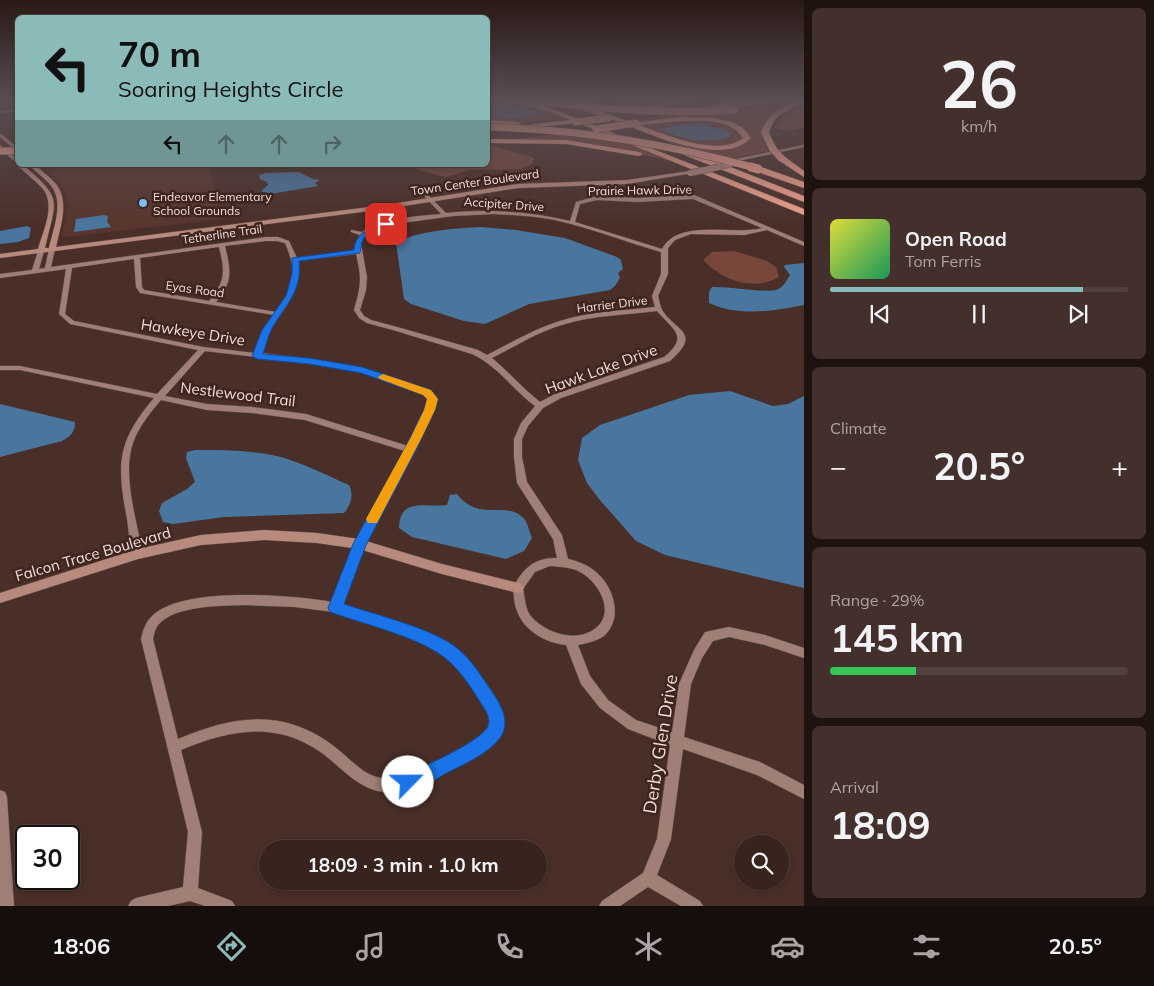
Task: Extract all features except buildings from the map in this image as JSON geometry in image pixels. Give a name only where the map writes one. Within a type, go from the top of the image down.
[{"type":"highway","points":[[561,142],[603,147],[652,157],[722,180]]},
{"type":"highway","points":[[629,142],[804,212]]},
{"type":"highway","points":[[645,142],[804,206]]},
{"type":"highway","points":[[646,142],[694,151],[758,169],[804,185]]},
{"type":"highway","points":[[659,142],[804,199]]},
{"type":"highway","points":[[681,142],[702,146],[729,146],[742,142]]},
{"type":"highway","points":[[769,142],[781,158],[804,175]]},
{"type":"highway","points":[[0,146],[15,145]]},
{"type":"highway","points":[[0,151],[15,151]]},
{"type":"main road","points":[[0,146],[15,159]]},
{"type":"main road","name":"Town Center Boulevard","points":[[429,198],[515,182],[627,177],[682,170],[804,146]]},
{"type":"main road","name":"Town Center Boulevard","points":[[0,251],[52,247],[518,186],[627,182],[690,173],[804,151]]},
{"type":"main road","points":[[22,167],[43,184],[52,197],[52,214],[42,248]]},
{"type":"main road","points":[[34,167],[51,182],[59,196],[60,210],[52,247]]},
{"type":"main road","name":"Town Center Boulevard","points":[[0,256],[42,248]]},
{"type":"main road","name":"Falcon Trace Boulevard","points":[[0,598],[138,554],[201,540],[264,535],[317,538],[360,544],[442,569],[518,588]]},
{"type":"street","name":"Prairie Hawk Drive","points":[[572,222],[578,203],[582,201],[597,198],[637,200],[694,197],[804,244]]},
{"type":"street","points":[[429,198],[444,214]]},
{"type":"street","points":[[637,200],[642,208]]},
{"type":"street","points":[[510,214],[512,207]]},
{"type":"street","name":"Accipiter Drive","points":[[364,234],[386,224],[444,214],[478,212],[572,222],[664,251]]},
{"type":"street","points":[[659,309],[655,296],[664,274],[664,251],[667,244],[674,238],[685,234],[704,232],[752,233],[768,228]]},
{"type":"street","points":[[353,232],[364,234],[358,242],[357,252],[364,276],[363,291],[357,310],[361,317],[369,322],[475,352],[487,358],[525,395],[540,406]]},
{"type":"street","name":"Tetherline Trail","points":[[35,271],[278,239],[287,242],[295,260]]},
{"type":"street","points":[[212,302],[227,282],[228,271],[222,246]]},
{"type":"street","points":[[48,269],[52,247]]},
{"type":"street","points":[[0,276],[35,271],[42,248]]},
{"type":"street","points":[[257,356],[267,330],[290,296],[296,274],[295,260],[357,252]]},
{"type":"street","name":"Eyas Road","points":[[138,258],[139,287],[142,292],[279,314]]},
{"type":"street","name":"Hawkeye Drive","points":[[69,267],[62,314],[72,323],[203,349],[309,361],[362,370],[427,392],[432,399],[430,410],[360,544],[336,608]]},
{"type":"street","name":"Harrier Drive","points":[[487,358],[549,327],[564,322],[584,317],[659,309]]},
{"type":"street","name":"Hawk Lake Drive","points":[[563,562],[558,538],[522,483],[518,457],[518,439],[524,425],[540,406],[558,396],[668,359],[680,350],[682,340],[678,328],[659,309]]},
{"type":"street","points":[[138,554],[124,461],[134,429],[159,397],[203,349]]},
{"type":"street","name":"Nestlewood Trail","points":[[0,368],[20,368],[207,407],[306,416],[410,450]]},
{"type":"street","points":[[550,562],[563,562],[586,570],[599,580],[609,596],[611,617],[604,628],[590,638],[571,642],[553,639],[540,631],[526,618],[520,604],[518,588],[531,569],[550,562]]},
{"type":"street","points":[[174,747],[207,733],[237,726],[268,725],[298,732],[324,746],[365,780],[390,786],[418,780],[485,742],[495,730],[498,719],[493,707],[468,670],[451,653],[432,640],[336,608],[289,601],[243,600],[209,602],[172,609],[159,616],[149,627],[147,639],[195,832],[190,893]]},
{"type":"street","name":"Derby Glen Drive","points":[[648,878],[664,839],[679,740],[685,684],[708,636],[729,632],[765,640],[804,653]]},
{"type":"street","points":[[571,642],[585,680],[604,704],[632,724],[760,769],[804,792]]},
{"type":"street","points":[[0,797],[6,906]]},
{"type":"street","points":[[606,906],[648,878],[695,906]]},
{"type":"street","points":[[136,906],[190,893],[227,906]]},
{"type":"shaded area","points":[[572,142],[626,142],[675,162],[604,146]]},
{"type":"shaded area","points":[[668,142],[687,145],[735,146],[745,142],[765,142],[770,151],[717,161]]},
{"type":"shaded area","points":[[685,142],[736,142],[718,147]]},
{"type":"shaded area","points":[[490,147],[534,159],[532,164],[521,169],[470,170],[446,177],[413,167],[490,167]]},
{"type":"shaded area","name":"Endeavor Elementary School Grounds","points":[[43,167],[209,167],[222,219],[66,237],[62,236],[68,209],[67,198],[62,186]]},
{"type":"shaded area","points":[[734,251],[767,261],[776,267],[779,277],[759,283],[738,282],[719,273],[703,260],[712,252]]},
{"type":"water","points":[[298,172],[320,180],[315,183],[318,186],[267,194],[261,191],[268,185],[267,182],[260,179],[259,175]]},
{"type":"water","points":[[108,216],[107,222],[111,227],[74,232],[76,219]]},
{"type":"water","points":[[27,226],[31,228],[29,238],[18,242],[0,244],[0,231]]},
{"type":"water","points":[[481,227],[516,230],[565,238],[617,257],[621,260],[623,269],[618,273],[620,278],[610,290],[529,304],[485,324],[464,321],[411,304],[404,299],[396,243],[425,233]]},
{"type":"water","points":[[804,263],[804,305],[756,312],[732,310],[709,303],[709,292],[712,287],[763,291],[779,289],[790,275],[784,267],[785,265]]},
{"type":"water","points":[[730,391],[773,406],[788,404],[804,396],[804,588],[665,555],[636,541],[587,483],[578,460],[582,438],[600,425],[689,395]]},
{"type":"water","points":[[0,404],[75,422],[73,431],[62,441],[0,457]]},
{"type":"water","points":[[195,450],[257,453],[277,456],[295,462],[349,485],[351,492],[350,503],[344,513],[224,517],[173,524],[163,522],[159,511],[162,503],[187,489],[195,482],[186,458],[187,452]]},
{"type":"water","points":[[457,494],[466,503],[475,508],[510,511],[518,514],[525,520],[532,538],[524,551],[506,559],[412,537],[399,528],[400,518],[409,507],[447,505],[450,495]]},
{"type":"slow traffic","points":[[373,519],[430,410],[432,399],[427,392],[383,377]]},
{"type":"place","name":"Endeavor Elementary School Grounds","points":[[143,203]]},
{"type":"route","points":[[386,224],[364,234],[358,242],[357,252],[295,260],[296,274],[290,296],[267,330],[257,356],[309,361],[362,370],[427,392],[432,399],[430,410],[360,544],[336,608],[432,640],[451,653],[468,670],[493,707],[498,719],[495,730],[485,742],[418,780],[408,782]]}]
